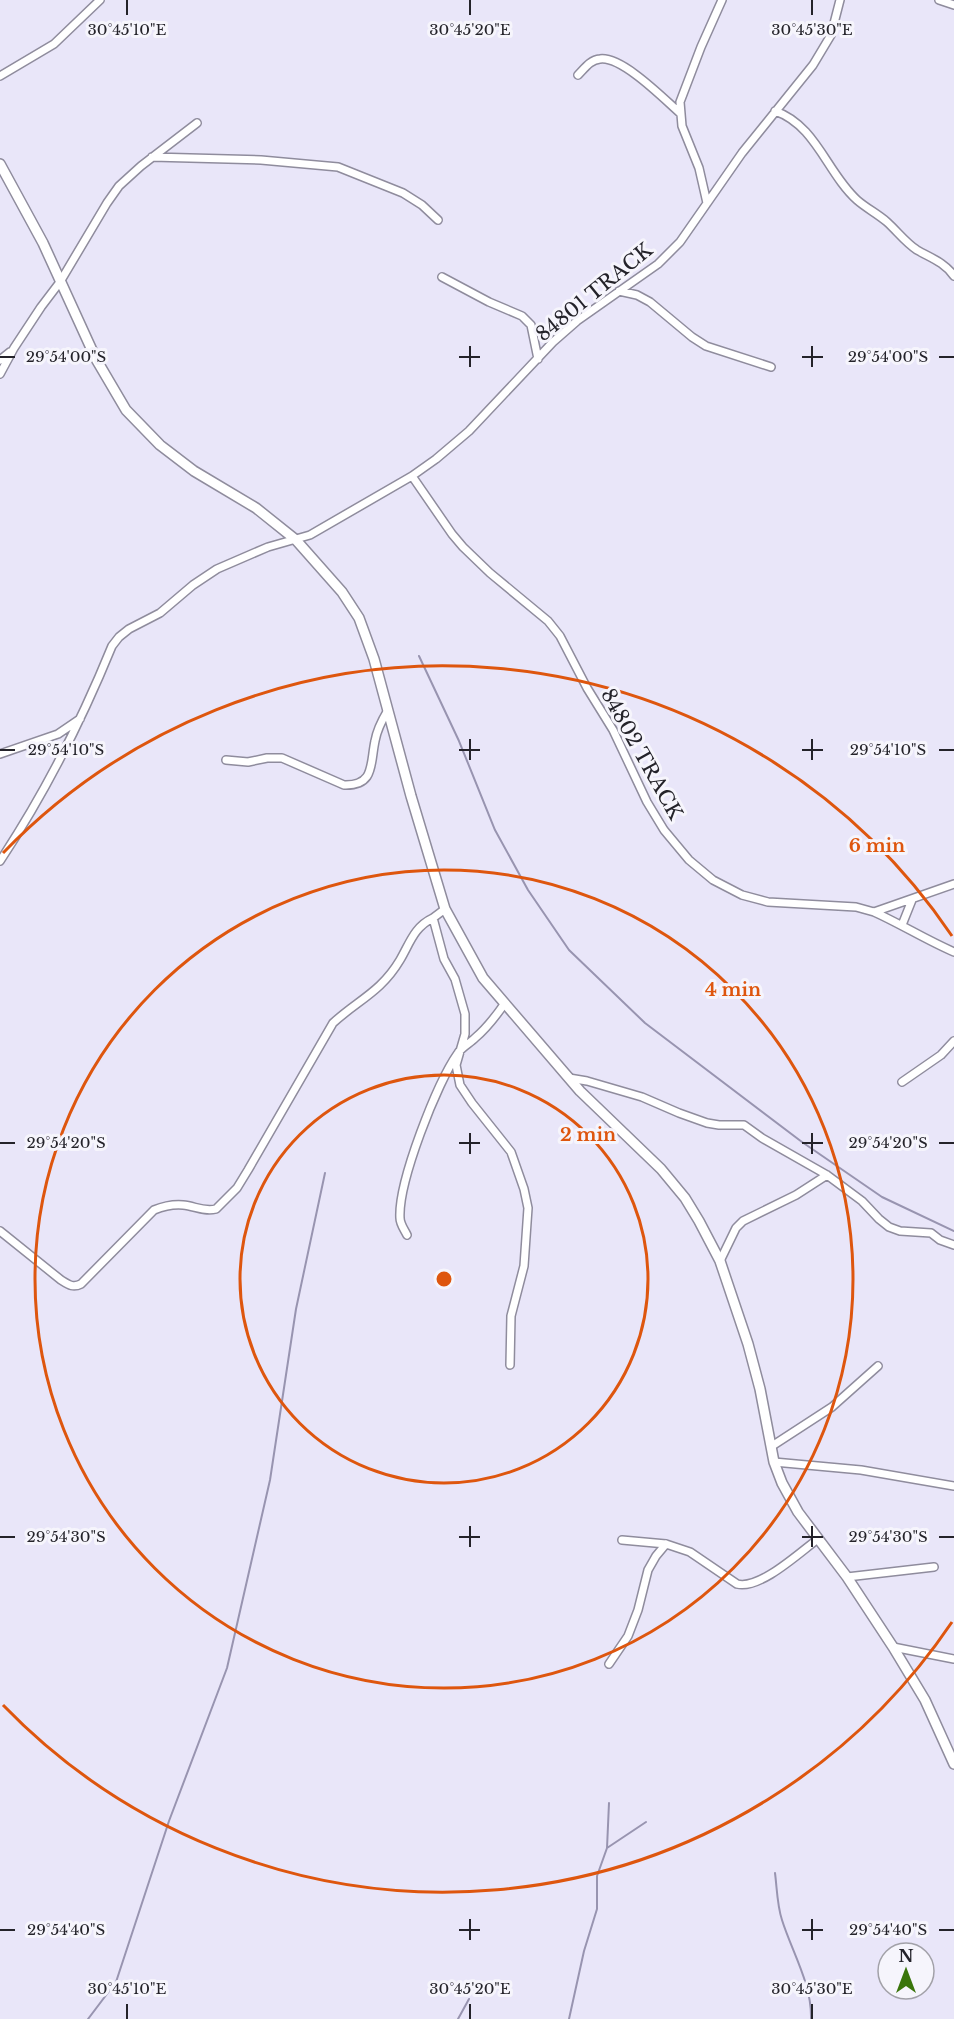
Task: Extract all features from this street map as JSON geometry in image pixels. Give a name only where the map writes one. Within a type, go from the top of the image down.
[{"type":"street","points":[[0,76],[54,44],[100,0]]},
{"type":"street","points":[[707,203],[699,168],[686,141],[680,102],[722,0]]},
{"type":"street","name":"84801 TRACK","points":[[0,861],[52,777],[112,646],[119,637],[176,602],[193,585],[217,569],[268,547],[310,535],[412,476],[469,431],[578,321],[658,264],[680,242],[742,153],[813,65],[831,35],[840,0]]},
{"type":"street","points":[[939,0],[954,5]]},
{"type":"street","points":[[578,75],[591,62],[605,59],[613,61],[630,71],[680,113]]},
{"type":"street","points":[[775,111],[785,114],[809,135],[838,180],[858,201],[917,250],[936,259],[954,276]]},
{"type":"street","points":[[0,374],[14,348],[40,307],[60,282],[119,186],[197,123]]},
{"type":"street","points":[[152,158],[261,160],[338,167],[403,193],[422,205],[438,220]]},
{"type":"street","points":[[0,164],[43,243],[96,359],[126,410],[160,445],[194,471],[256,508],[296,540],[342,592],[359,618],[374,659],[445,909],[483,978],[569,1078],[661,1169],[685,1198],[720,1261],[748,1344],[774,1462],[782,1483],[798,1512],[847,1577],[893,1647],[925,1700],[954,1764]]},
{"type":"street","points":[[442,277],[480,298],[522,316],[531,325],[538,359]]},
{"type":"street","points":[[619,291],[637,295],[650,302],[706,346],[771,367]]},
{"type":"street","points":[[0,360],[14,348]]},
{"type":"street","name":"84802 TRACK","points":[[412,476],[457,541],[490,573],[548,621],[560,636],[587,688],[613,730],[647,802],[664,830],[689,860],[713,880],[742,895],[768,902],[856,907],[874,912],[954,884]]},
{"type":"street","points":[[226,760],[248,762],[282,758],[344,785],[353,785],[368,776],[379,725],[388,710]]},
{"type":"street","points":[[0,754],[58,734],[81,718]]},
{"type":"street","points":[[902,925],[912,900]]},
{"type":"street","points":[[0,1231],[70,1286],[76,1286],[87,1278],[154,1210],[168,1205],[185,1205],[199,1210],[216,1209],[237,1188],[333,1023],[382,986],[399,962],[410,938],[417,929],[445,909]]},
{"type":"street","points":[[874,912],[954,952]]},
{"type":"street","points":[[433,918],[444,959],[455,979],[465,1014],[465,1034],[456,1065],[460,1085],[471,1103],[511,1152],[528,1208],[524,1266],[511,1316],[510,1365]]},
{"type":"street","points":[[407,1235],[401,1224],[400,1207],[411,1162],[434,1099],[459,1051],[492,1022],[505,1003]]},
{"type":"street","points":[[902,1082],[928,1065],[954,1041]]},
{"type":"street","points":[[569,1078],[642,1097],[707,1123],[744,1125],[762,1138],[827,1175],[862,1201],[889,1227],[900,1231],[931,1233],[940,1240],[954,1245]]},
{"type":"street","points":[[720,1261],[729,1241],[743,1221],[796,1195],[827,1175]]},
{"type":"street","points":[[772,1446],[832,1407],[878,1366]]},
{"type":"street","points":[[774,1462],[861,1470],[954,1486]]},
{"type":"street","points":[[622,1540],[666,1544],[690,1552],[737,1584],[745,1586],[764,1578],[818,1539]]},
{"type":"street","points":[[609,1664],[628,1636],[638,1610],[648,1570],[666,1544]]},
{"type":"street","points":[[847,1577],[934,1568]]},
{"type":"street","points":[[893,1647],[954,1659]]},
{"type":"waterway","points":[[419,656],[459,741],[495,830],[528,890],[569,950],[645,1023],[802,1142],[882,1197],[954,1231]]},
{"type":"waterway","points":[[88,2019],[116,1982],[169,1821],[227,1668],[270,1480],[296,1309],[325,1173]]},
{"type":"waterway","points":[[607,1848],[609,1803]]},
{"type":"waterway","points":[[569,2019],[584,1951],[597,1909],[597,1876],[607,1848],[646,1822]]},
{"type":"waterway","points":[[775,1873],[780,1914],[805,1981],[811,2019]]},
{"type":"waterway","points":[[458,2019],[469,1999]]}]
